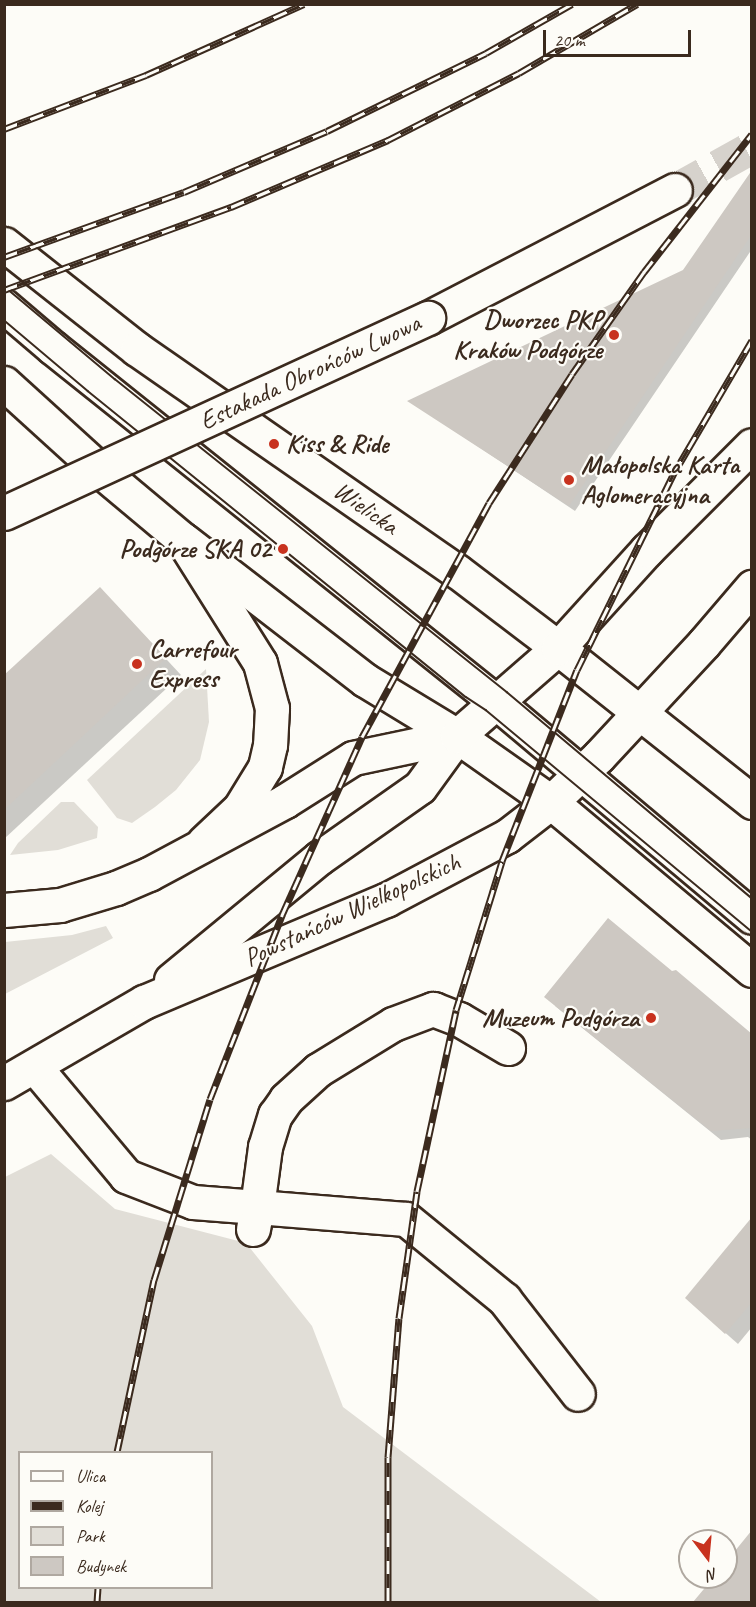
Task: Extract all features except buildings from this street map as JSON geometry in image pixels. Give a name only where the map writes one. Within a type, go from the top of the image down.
[{"type":"main road","name":"Estakada Obrońców Lwowa","points":[[4,513],[429,318],[675,190]]},
{"type":"main road","name":"Wielicka","points":[[4,244],[137,349],[457,572],[639,711],[752,802]]},
{"type":"main road","points":[[4,306],[52,347],[496,702],[580,775],[752,917]]},
{"type":"main road","points":[[4,383],[182,539],[365,680],[457,736],[551,802],[752,970]]},
{"type":"main road","name":"Powstańców Wielkopolskich","points":[[144,1002],[319,858],[420,787],[457,736],[558,648],[647,550],[752,445]]},
{"type":"main road","name":"Powstańców Wielkopolskich","points":[[182,539],[251,645],[266,680],[272,708],[270,745],[258,782],[231,819],[204,842]]},
{"type":"main road","name":"Powstańców Wielkopolskich","points":[[4,1083],[144,1002],[386,900],[507,836],[551,802],[580,775],[704,643],[752,587]]},
{"type":"main road","name":"Powstańców Wielkopolskich","points":[[4,910],[36,909],[88,898],[149,874],[204,842],[285,801],[353,758],[457,736]]},
{"type":"main road","points":[[255,1218],[265,1148],[275,1115],[286,1099],[318,1070],[393,1024],[433,1009],[459,1019],[508,1048]]},
{"type":"main road","points":[[35,1067],[126,1176],[193,1202],[255,1218],[406,1219],[504,1299],[578,1394]]},
{"type":"green space","points":[[206,669],[209,722],[200,760],[176,790],[155,807],[132,823],[117,818],[87,780]]},
{"type":"green space","points":[[61,802],[74,802],[98,827],[97,838],[58,850],[10,855],[18,843]]},
{"type":"green space","points":[[106,926],[113,938],[5,994],[5,942],[72,935]]},
{"type":"green space","points":[[51,1154],[115,1209],[246,1243],[312,1326],[343,1407],[601,1602],[5,1602],[5,1177]]},
{"type":"tunnel","points":[[675,190],[752,147]]},
{"type":"tram line","points":[[4,286],[115,379],[507,692],[752,898]]},
{"type":"tram line","points":[[4,320],[88,391],[466,697],[486,710],[752,932]]},
{"type":"railway","points":[[4,129],[146,75],[304,4]]},
{"type":"railway","points":[[4,257],[184,192],[327,131],[486,53],[572,4]]},
{"type":"railway","points":[[4,290],[231,207],[388,140],[519,73],[637,4]]},
{"type":"railway","points":[[117,1451],[154,1280],[210,1099],[282,915],[362,737],[489,503],[572,374],[644,272],[752,134]]},
{"type":"railway","points":[[388,1602],[388,1457],[399,1318],[417,1191],[456,1010],[502,861],[577,670],[674,473],[752,340]]},
{"type":"railway","points":[[97,1602],[98,1589]]},
{"type":"place","name":"Dworzec PKP Kraków Podgórze","points":[[614,335]]},
{"type":"place","name":"Kiss & Ride","points":[[274,444]]},
{"type":"place","name":"Małopolska Karta Aglomeracyjna","points":[[569,480]]},
{"type":"place","name":"Podgórze SKA 02","points":[[283,549]]},
{"type":"place","name":"Carrefour Express","points":[[137,664]]},
{"type":"place","name":"Muzeum Podgórza","points":[[651,1018]]}]
